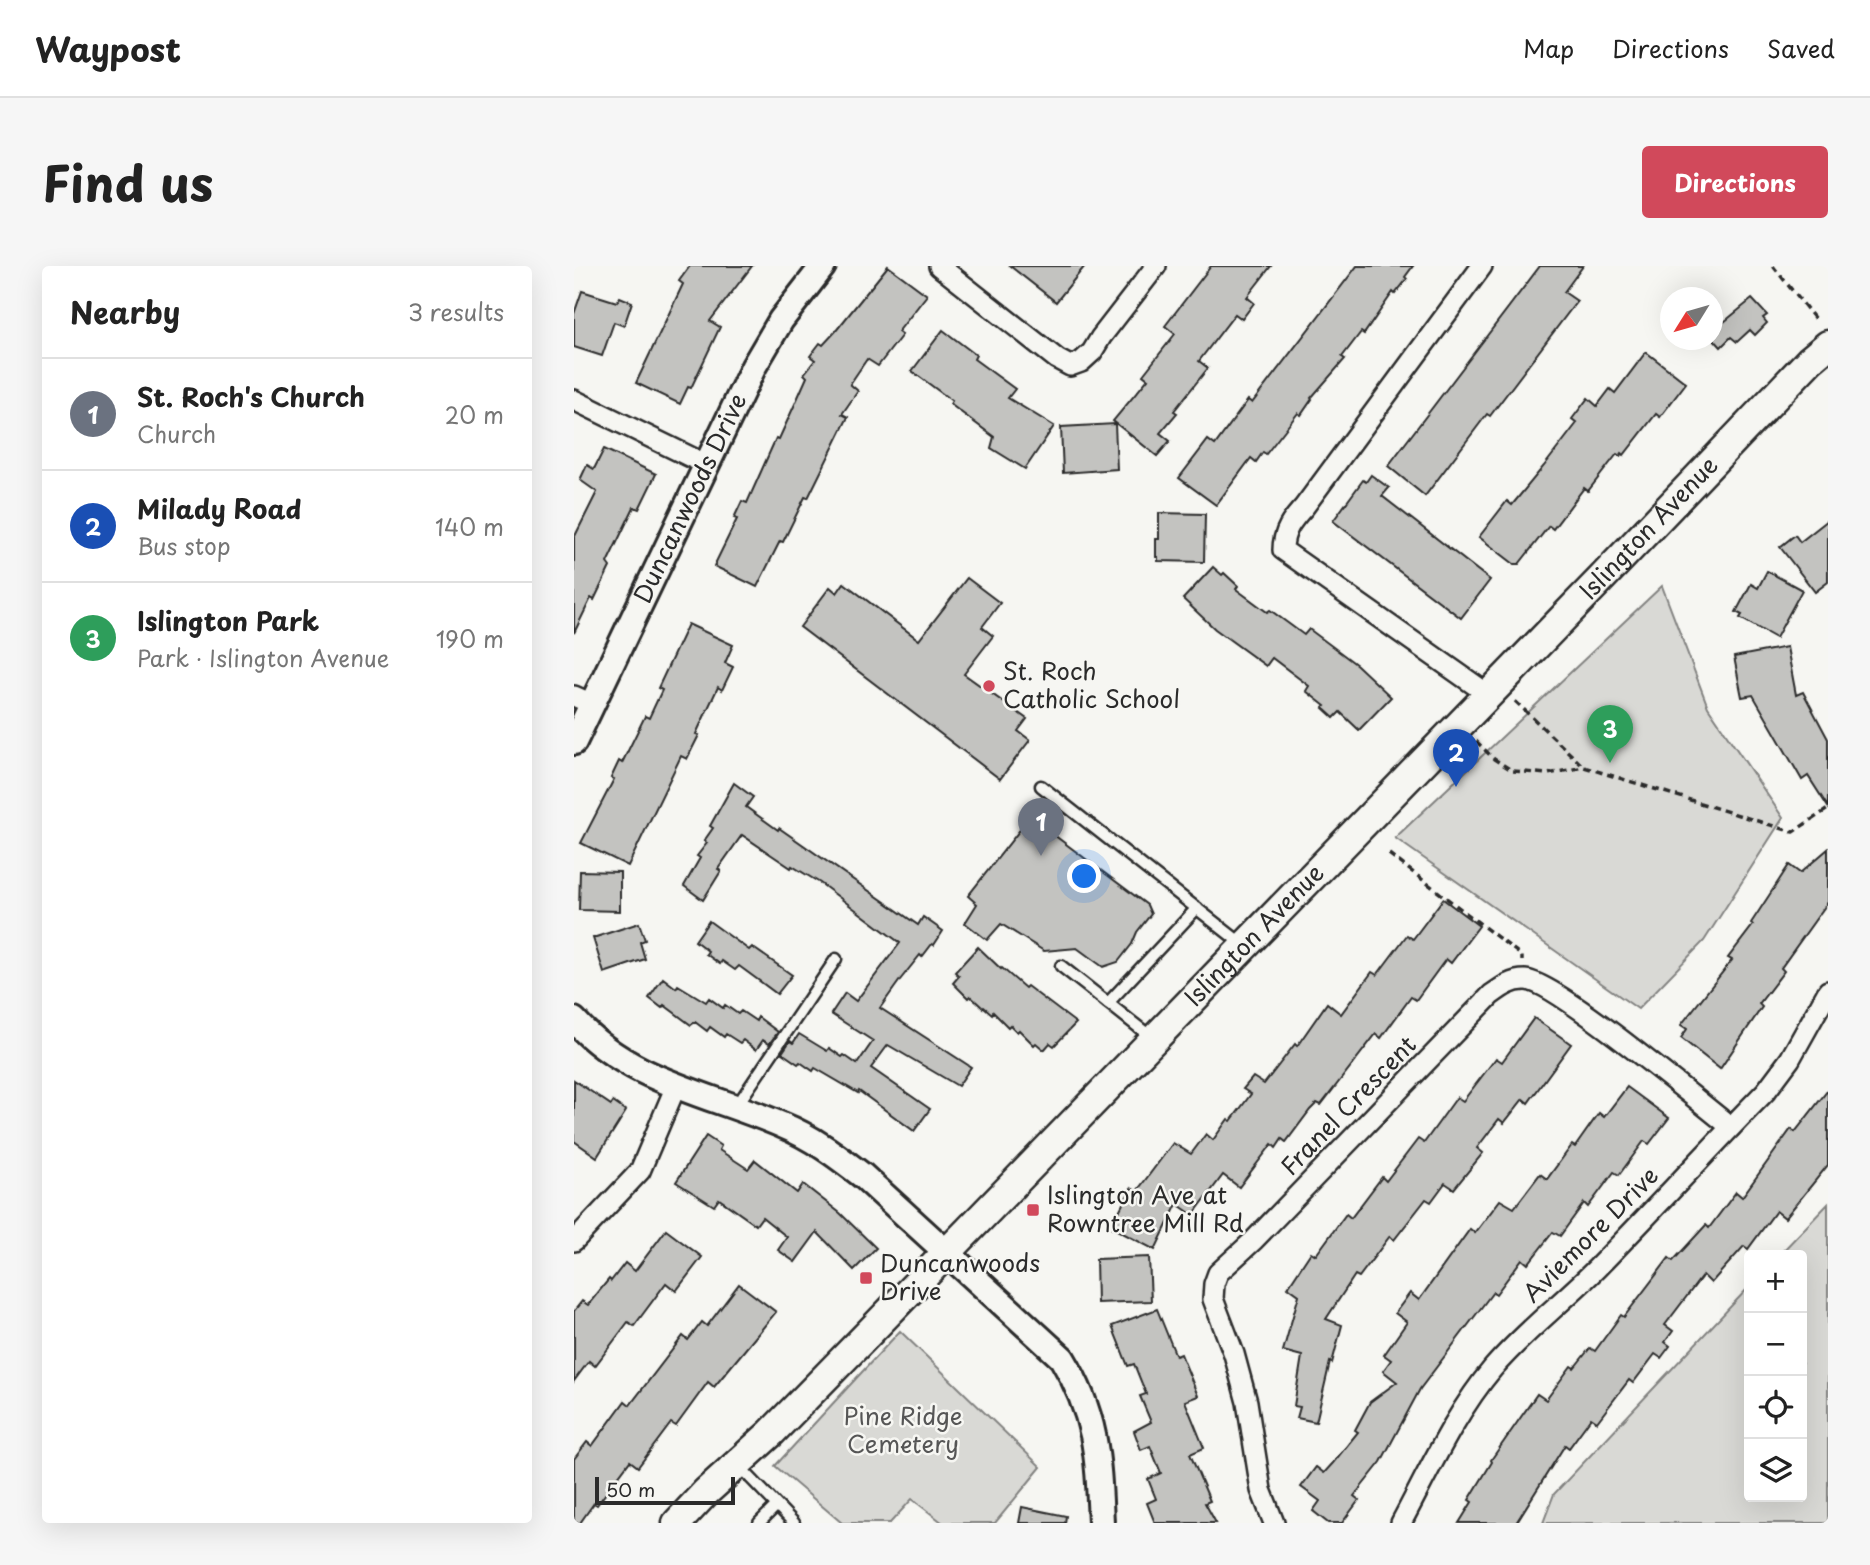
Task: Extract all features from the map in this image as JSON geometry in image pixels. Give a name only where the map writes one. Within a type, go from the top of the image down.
[{"type":"main road","name":"Islington Avenue","points":[[677,1523],[771,1433],[1494,690],[1810,360],[1828,345]]},
{"type":"street","name":"Duncanwoods Drive","points":[[574,742],[583,700],[707,465],[767,343],[824,266]]},
{"type":"street","points":[[939,266],[1057,359],[1070,366],[1081,362],[1092,352],[1156,266]]},
{"type":"street","points":[[1482,266],[1312,496],[1292,519],[1283,540],[1283,550],[1494,690]]},
{"type":"street","points":[[574,400],[707,465]]},
{"type":"street","points":[[1526,980],[1540,983],[1576,1007],[1731,1127]]},
{"type":"street","name":"Franel Crescent","points":[[1274,1523],[1261,1490],[1247,1402],[1234,1354],[1213,1299],[1218,1273],[1254,1240],[1491,995],[1509,983],[1526,980]]},
{"type":"street","name":"Aviemore Drive","points":[[1401,1523],[1440,1449],[1468,1402],[1493,1368],[1535,1324],[1595,1270],[1766,1091],[1790,1059],[1828,991]]},
{"type":"street","points":[[574,1020],[597,1043],[619,1059],[676,1086],[784,1126],[828,1149],[863,1176],[947,1251],[1062,1358],[1088,1409],[1096,1446],[1101,1523]]},
{"type":"street","points":[[574,1241],[640,1171],[676,1086]]},
{"type":"lane","points":[[1041,786],[1244,946]]},
{"type":"lane","points":[[1108,1003],[1197,908]]},
{"type":"lane","points":[[735,1108],[836,959]]},
{"type":"lane","points":[[1061,966],[1154,1039]]},
{"type":"lane","points":[[737,1464],[794,1523]]},
{"type":"lane","points":[[759,1523],[776,1506]]},
{"type":"path","points":[[1773,266],[1815,319]]},
{"type":"path","points":[[1494,690],[1584,767],[1793,832],[1828,809]]},
{"type":"path","points":[[1460,725],[1494,759],[1513,771],[1548,774],[1584,767]]},
{"type":"path","points":[[1389,854],[1522,956],[1526,980]]},
{"type":"green space","points":[[1662,586],[1708,707],[1783,818],[1704,941],[1638,1009],[1395,838]]},
{"type":"green space","points":[[1828,1204],[1828,1523],[1543,1523],[1554,1494],[1744,1292],[1744,1502],[1807,1502],[1807,1250],[1784,1250]]},
{"type":"green space","name":"Pine Ridge Cemetery","points":[[900,1331],[1041,1467],[995,1523],[943,1523],[912,1499],[890,1523],[842,1523],[775,1466]]},
{"type":"building","points":[[690,266],[752,266],[710,321],[720,327],[691,388],[688,387],[680,404],[636,383],[683,284],[679,281]]},
{"type":"building","points":[[888,266],[927,295],[898,332],[902,335],[878,366],[867,359],[850,384],[858,391],[842,414],[848,417],[808,498],[805,497],[757,587],[714,566],[737,519],[734,518],[742,501],[747,503],[776,438],[779,439],[795,404],[807,377],[804,374],[815,360],[810,356],[820,343],[823,345],[835,332]]},
{"type":"building","points":[[1010,266],[1085,266],[1056,302]]},
{"type":"building","points":[[1211,266],[1271,266],[1247,297],[1254,303],[1242,319],[1235,314],[1199,361],[1208,368],[1160,433],[1170,441],[1157,456],[1113,421],[1148,379],[1143,375],[1175,334],[1165,326]]},
{"type":"building","points":[[1357,266],[1413,266],[1405,277],[1407,279],[1395,294],[1393,292],[1364,334],[1361,332],[1342,357],[1345,359],[1311,398],[1301,415],[1298,413],[1266,454],[1263,452],[1256,462],[1251,458],[1216,505],[1179,478],[1208,440],[1215,445],[1248,400],[1252,403]]},
{"type":"building","points":[[1540,266],[1583,266],[1564,292],[1577,301],[1425,496],[1388,466]]},
{"type":"building","points":[[582,291],[617,302],[620,297],[632,302],[624,326],[614,322],[602,356],[574,347],[574,314]]},
{"type":"building","points":[[1752,299],[1767,315],[1763,318],[1767,323],[1755,335],[1750,330],[1737,342],[1731,337],[1723,345],[1724,322]]},
{"type":"building","points":[[943,330],[976,355],[974,359],[1015,389],[1008,398],[1054,426],[1025,469],[991,448],[994,437],[912,371]]},
{"type":"building","points":[[1646,352],[1686,383],[1660,417],[1656,414],[1624,455],[1617,454],[1588,491],[1584,488],[1553,529],[1549,526],[1519,564],[1514,564],[1479,537],[1507,501],[1512,505],[1544,466],[1577,423],[1572,419],[1588,398],[1597,406],[1610,389],[1615,393]]},
{"type":"building","points":[[1115,424],[1117,469],[1063,473],[1061,427]]},
{"type":"building","points":[[604,449],[656,474],[639,509],[634,507],[607,563],[610,567],[574,633],[574,538],[597,492],[580,480],[587,465],[594,469]]},
{"type":"building","points":[[1371,475],[1389,488],[1382,496],[1490,580],[1461,618],[1333,521],[1363,480],[1366,482]]},
{"type":"building","points":[[1159,513],[1205,514],[1204,562],[1158,561],[1156,539],[1159,539]]},
{"type":"building","points":[[1828,520],[1828,582],[1815,592],[1780,547],[1795,535],[1800,542]]},
{"type":"building","points":[[1213,567],[1222,575],[1224,573],[1238,586],[1236,589],[1267,612],[1270,610],[1304,635],[1309,629],[1357,665],[1391,697],[1359,730],[1340,712],[1334,718],[1323,708],[1325,706],[1306,691],[1309,686],[1272,658],[1266,666],[1215,629],[1183,599]]},
{"type":"building","points":[[1767,571],[1802,590],[1776,638],[1740,618],[1742,615],[1736,612],[1751,584],[1758,588]]},
{"type":"building","points":[[967,578],[1000,603],[982,627],[993,636],[964,674],[1027,719],[1018,731],[1030,740],[1000,779],[800,627],[830,587],[837,593],[844,583],[919,640]]},
{"type":"building","points":[[688,624],[733,645],[725,663],[733,667],[722,690],[718,687],[687,759],[681,756],[628,866],[581,843],[614,779],[611,778],[619,761],[622,763],[645,716],[649,718],[662,690],[658,688]]},
{"type":"building","points":[[1787,647],[1796,695],[1803,692],[1828,739],[1828,807],[1808,776],[1802,780],[1753,695],[1742,697],[1734,657]]},
{"type":"building","points":[[734,783],[753,797],[746,807],[778,830],[779,828],[918,925],[923,917],[943,931],[934,945],[932,944],[922,957],[920,955],[880,1008],[971,1067],[958,1086],[888,1045],[871,1068],[930,1109],[914,1131],[859,1091],[858,1093],[815,1068],[813,1071],[800,1062],[798,1064],[782,1053],[799,1034],[827,1051],[829,1048],[857,1064],[873,1041],[831,1014],[845,993],[856,1001],[900,943],[820,883],[792,866],[791,868],[742,835],[718,869],[721,871],[703,900],[684,886],[700,858],[697,856],[707,843],[704,841],[713,828],[710,826]]},
{"type":"building","points":[[1030,817],[1147,905],[1151,914],[1118,962],[1103,967],[1077,948],[1044,951],[1001,924],[987,940],[965,923],[977,904],[968,896]]},
{"type":"building","points":[[1828,849],[1828,902],[1781,968],[1784,971],[1759,1004],[1762,1007],[1720,1069],[1681,1038],[1687,1029],[1681,1025],[1732,960],[1728,958],[1753,925],[1751,923],[1789,865],[1800,873]]},
{"type":"building","points":[[580,871],[620,872],[620,911],[579,910]]},
{"type":"building","points":[[1443,899],[1479,926],[1451,963],[1446,959],[1416,1000],[1411,997],[1381,1038],[1376,1034],[1321,1105],[1317,1103],[1310,1110],[1286,1142],[1282,1139],[1276,1148],[1272,1144],[1239,1187],[1223,1175],[1193,1215],[1177,1204],[1155,1250],[1111,1227],[1131,1188],[1137,1191],[1173,1143],[1191,1154],[1206,1134],[1213,1140],[1251,1094],[1243,1089],[1253,1077],[1264,1084],[1295,1044],[1297,1046],[1327,1003],[1341,1014],[1372,972],[1377,975],[1407,935],[1413,939]]},
{"type":"building","points":[[709,921],[749,950],[752,947],[792,975],[777,994],[739,966],[735,970],[706,954],[708,951],[695,941]]},
{"type":"building","points":[[639,923],[645,940],[640,942],[645,959],[604,973],[593,938]]},
{"type":"building","points":[[978,947],[1025,988],[1027,986],[1076,1023],[1054,1046],[1050,1043],[1044,1050],[1036,1043],[1034,1045],[1019,1030],[1017,1032],[1010,1025],[1008,1027],[993,1012],[992,1014],[983,1008],[970,996],[968,998],[953,983],[959,976],[955,972]]},
{"type":"building","points":[[663,978],[676,988],[678,985],[706,1002],[709,998],[723,1008],[725,1005],[738,1014],[741,1011],[756,1021],[758,1017],[778,1032],[769,1044],[763,1040],[756,1050],[743,1040],[740,1043],[726,1034],[724,1037],[710,1027],[707,1031],[695,1022],[691,1025],[664,1005],[662,1008],[649,998]]},
{"type":"building","points":[[1534,1018],[1571,1044],[1528,1103],[1523,1099],[1504,1123],[1499,1119],[1477,1148],[1483,1153],[1454,1189],[1445,1183],[1431,1202],[1426,1199],[1394,1240],[1390,1236],[1359,1277],[1355,1275],[1326,1319],[1342,1325],[1316,1422],[1297,1418],[1300,1407],[1294,1406],[1302,1356],[1283,1351],[1299,1295],[1288,1287],[1311,1252],[1316,1255],[1346,1214],[1351,1218],[1382,1177],[1386,1181],[1418,1139],[1424,1143],[1457,1097],[1463,1101],[1496,1058],[1502,1062]]},
{"type":"building","points":[[574,1080],[611,1105],[613,1102],[626,1111],[597,1157],[574,1141]]},
{"type":"building","points":[[1627,1087],[1669,1118],[1649,1144],[1644,1141],[1619,1175],[1614,1172],[1588,1207],[1584,1203],[1560,1236],[1553,1232],[1528,1264],[1522,1259],[1496,1294],[1493,1292],[1420,1389],[1381,1462],[1354,1496],[1359,1500],[1342,1523],[1328,1523],[1313,1511],[1320,1501],[1301,1487],[1316,1467],[1324,1473],[1358,1432],[1355,1430],[1370,1402],[1397,1382],[1383,1371],[1391,1360],[1384,1355],[1407,1322],[1395,1313],[1410,1293],[1419,1300],[1470,1229],[1475,1233],[1500,1200],[1514,1208],[1540,1174],[1547,1179],[1572,1145],[1575,1147],[1599,1113],[1604,1117]]},
{"type":"building","points":[[1828,1090],[1828,1165],[1785,1218],[1776,1211],[1748,1249],[1744,1246],[1711,1283],[1703,1275],[1665,1325],[1673,1331],[1665,1342],[1670,1346],[1661,1358],[1655,1354],[1633,1383],[1629,1380],[1597,1422],[1591,1418],[1569,1448],[1565,1445],[1516,1523],[1459,1523],[1491,1460],[1537,1394],[1546,1400],[1571,1366],[1574,1368],[1590,1348],[1595,1351],[1669,1258],[1673,1261],[1706,1225],[1709,1228],[1736,1192],[1742,1197],[1791,1129],[1795,1132]]},
{"type":"building","points":[[706,1136],[721,1146],[719,1150],[748,1169],[755,1160],[797,1193],[803,1184],[840,1213],[876,1248],[854,1270],[817,1232],[795,1262],[778,1250],[787,1237],[762,1217],[756,1225],[719,1199],[714,1206],[676,1182]]},
{"type":"building","points":[[666,1230],[702,1257],[676,1291],[666,1283],[634,1326],[628,1322],[595,1366],[589,1361],[574,1381],[574,1311],[582,1301],[588,1305],[625,1263],[635,1271]]},
{"type":"building","points":[[1149,1257],[1151,1301],[1097,1303],[1096,1259]]},
{"type":"building","points":[[739,1284],[776,1312],[714,1387],[708,1382],[676,1426],[671,1423],[638,1467],[630,1461],[597,1505],[594,1503],[580,1523],[574,1523],[574,1459],[587,1442],[592,1446],[625,1401],[630,1405],[683,1336],[688,1340],[702,1322],[707,1326]]},
{"type":"building","points":[[1157,1309],[1176,1356],[1181,1354],[1198,1396],[1185,1401],[1204,1448],[1190,1454],[1210,1501],[1205,1503],[1216,1523],[1155,1523],[1147,1503],[1156,1499],[1148,1479],[1161,1473],[1150,1446],[1141,1450],[1134,1431],[1151,1422],[1140,1396],[1146,1394],[1134,1364],[1128,1366],[1112,1326]]},
{"type":"building","points":[[1022,1507],[1066,1516],[1065,1523],[1019,1523]]},
{"type":"place","name":"St. Roch Catholic School","points":[[989,686]]},
{"type":"place","name":"Islington Park","points":[[1610,763]]},
{"type":"place","name":"Milady Road","points":[[1456,787]]},
{"type":"place","name":"St. Roch's Church","points":[[1041,856]]},
{"type":"place","name":"Islington Ave at Rowntree Mill Rd","points":[[1033,1210]]},
{"type":"place","name":"Duncanwoods Drive","points":[[866,1278]]}]
